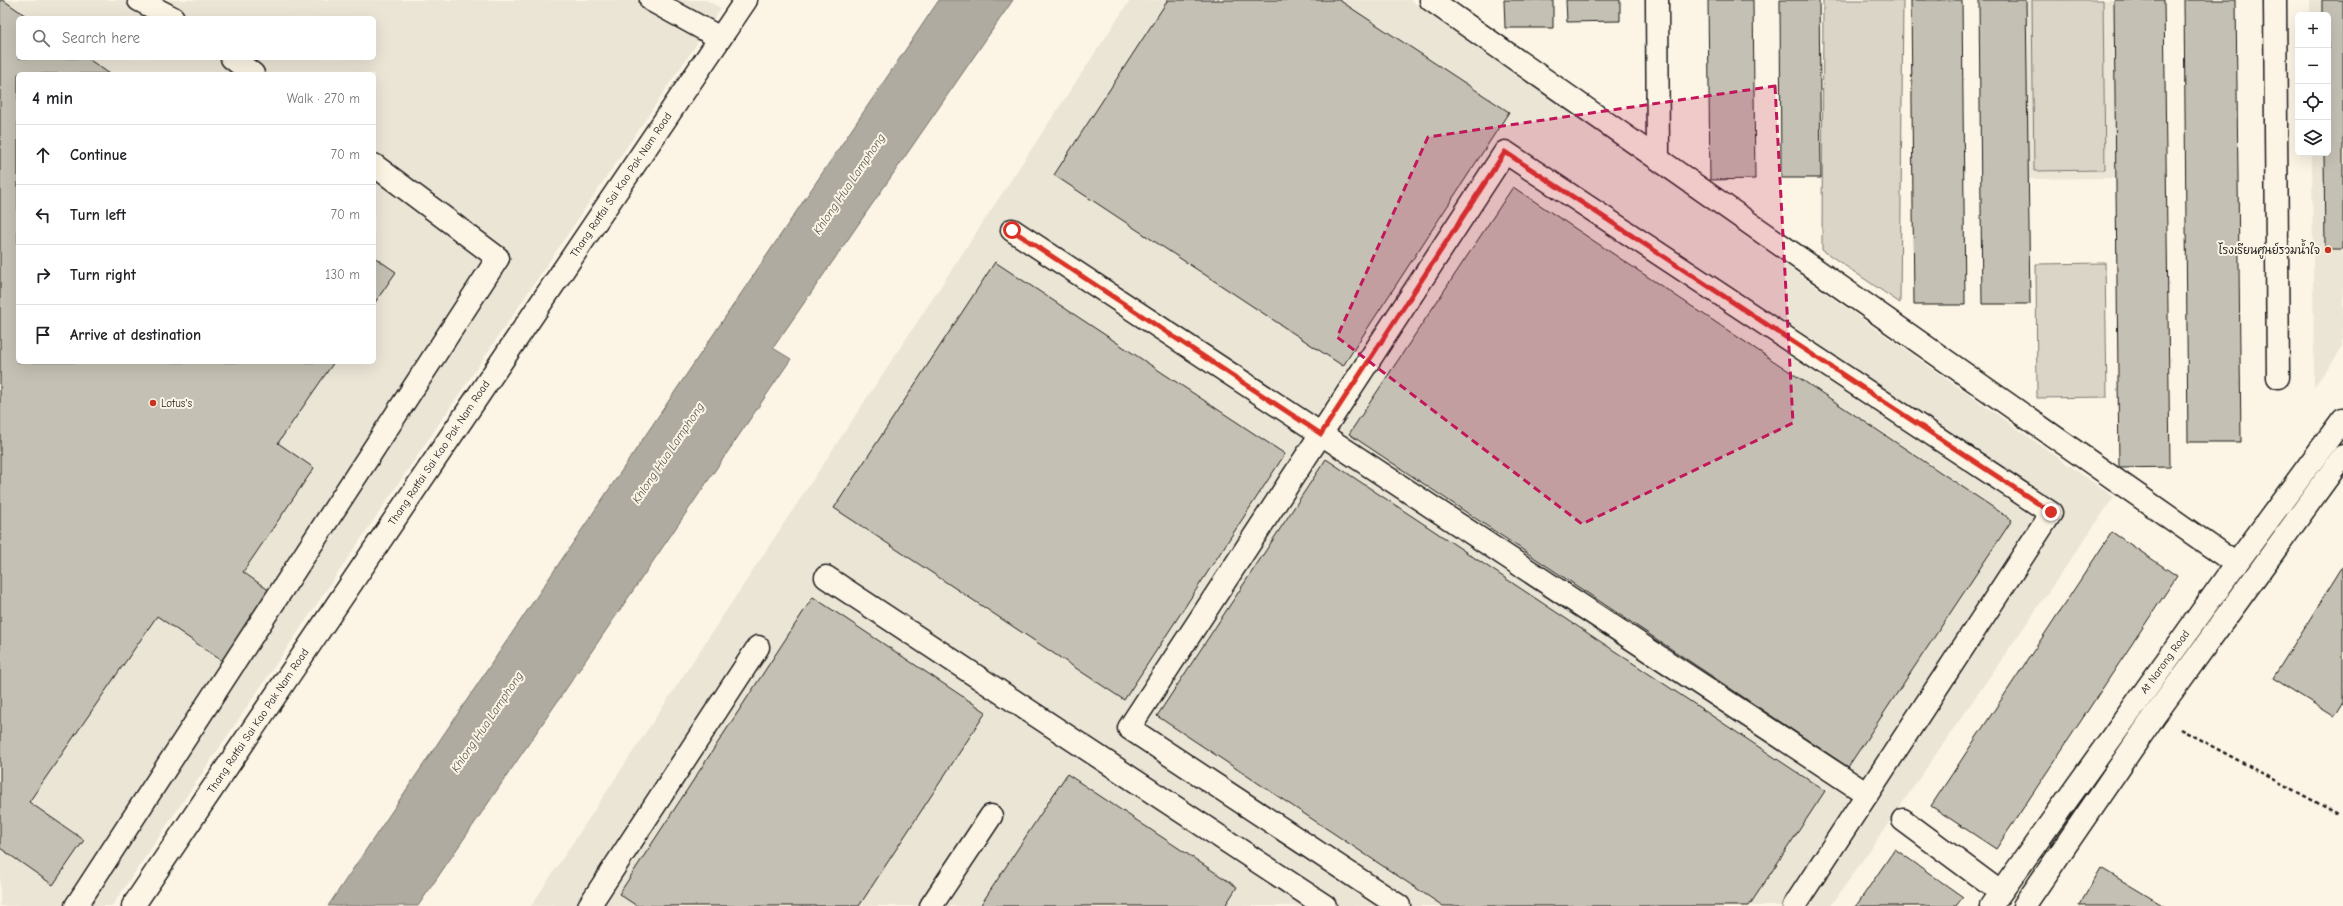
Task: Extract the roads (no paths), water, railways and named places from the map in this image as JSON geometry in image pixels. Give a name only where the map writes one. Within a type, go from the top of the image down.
[{"type":"street","points":[[139,0],[169,16]]},
{"type":"street","points":[[651,0],[720,38]]},
{"type":"street","name":"Thang Rotfai Sai Kao Pak Nam Road","points":[[133,906],[746,0]]},
{"type":"street","points":[[1431,0],[2236,564]]},
{"type":"street","points":[[1657,0],[1658,158]]},
{"type":"street","points":[[2275,0],[2278,377]]},
{"type":"street","points":[[235,60],[250,72]]},
{"type":"street","points":[[1399,906],[1129,728],[1505,152],[2051,512],[1794,906]]},
{"type":"street","points":[[76,906],[498,258],[376,166]]},
{"type":"street","points":[[1012,230],[1867,794]]},
{"type":"street","name":"At Narong Road","points":[[1995,899],[2236,564],[2343,419]]},
{"type":"street","name":"At Narong Road","points":[[2024,906],[2155,715],[2343,456]]},
{"type":"street","points":[[826,577],[1325,906]]},
{"type":"street","points":[[589,906],[758,647]]},
{"type":"street","points":[[931,906],[991,816]]},
{"type":"street","points":[[1903,820],[1995,899]]},
{"type":"water","name":"Khlong Hua Lamphong","points":[[939,0],[1013,0],[773,348],[791,359],[418,906],[328,906]]},
{"type":"place","name":"โรงเรียนศูนย์รวมน้ำใจ","points":[[2328,250]]},
{"type":"place","name":"Lotus's","points":[[153,403]]}]
